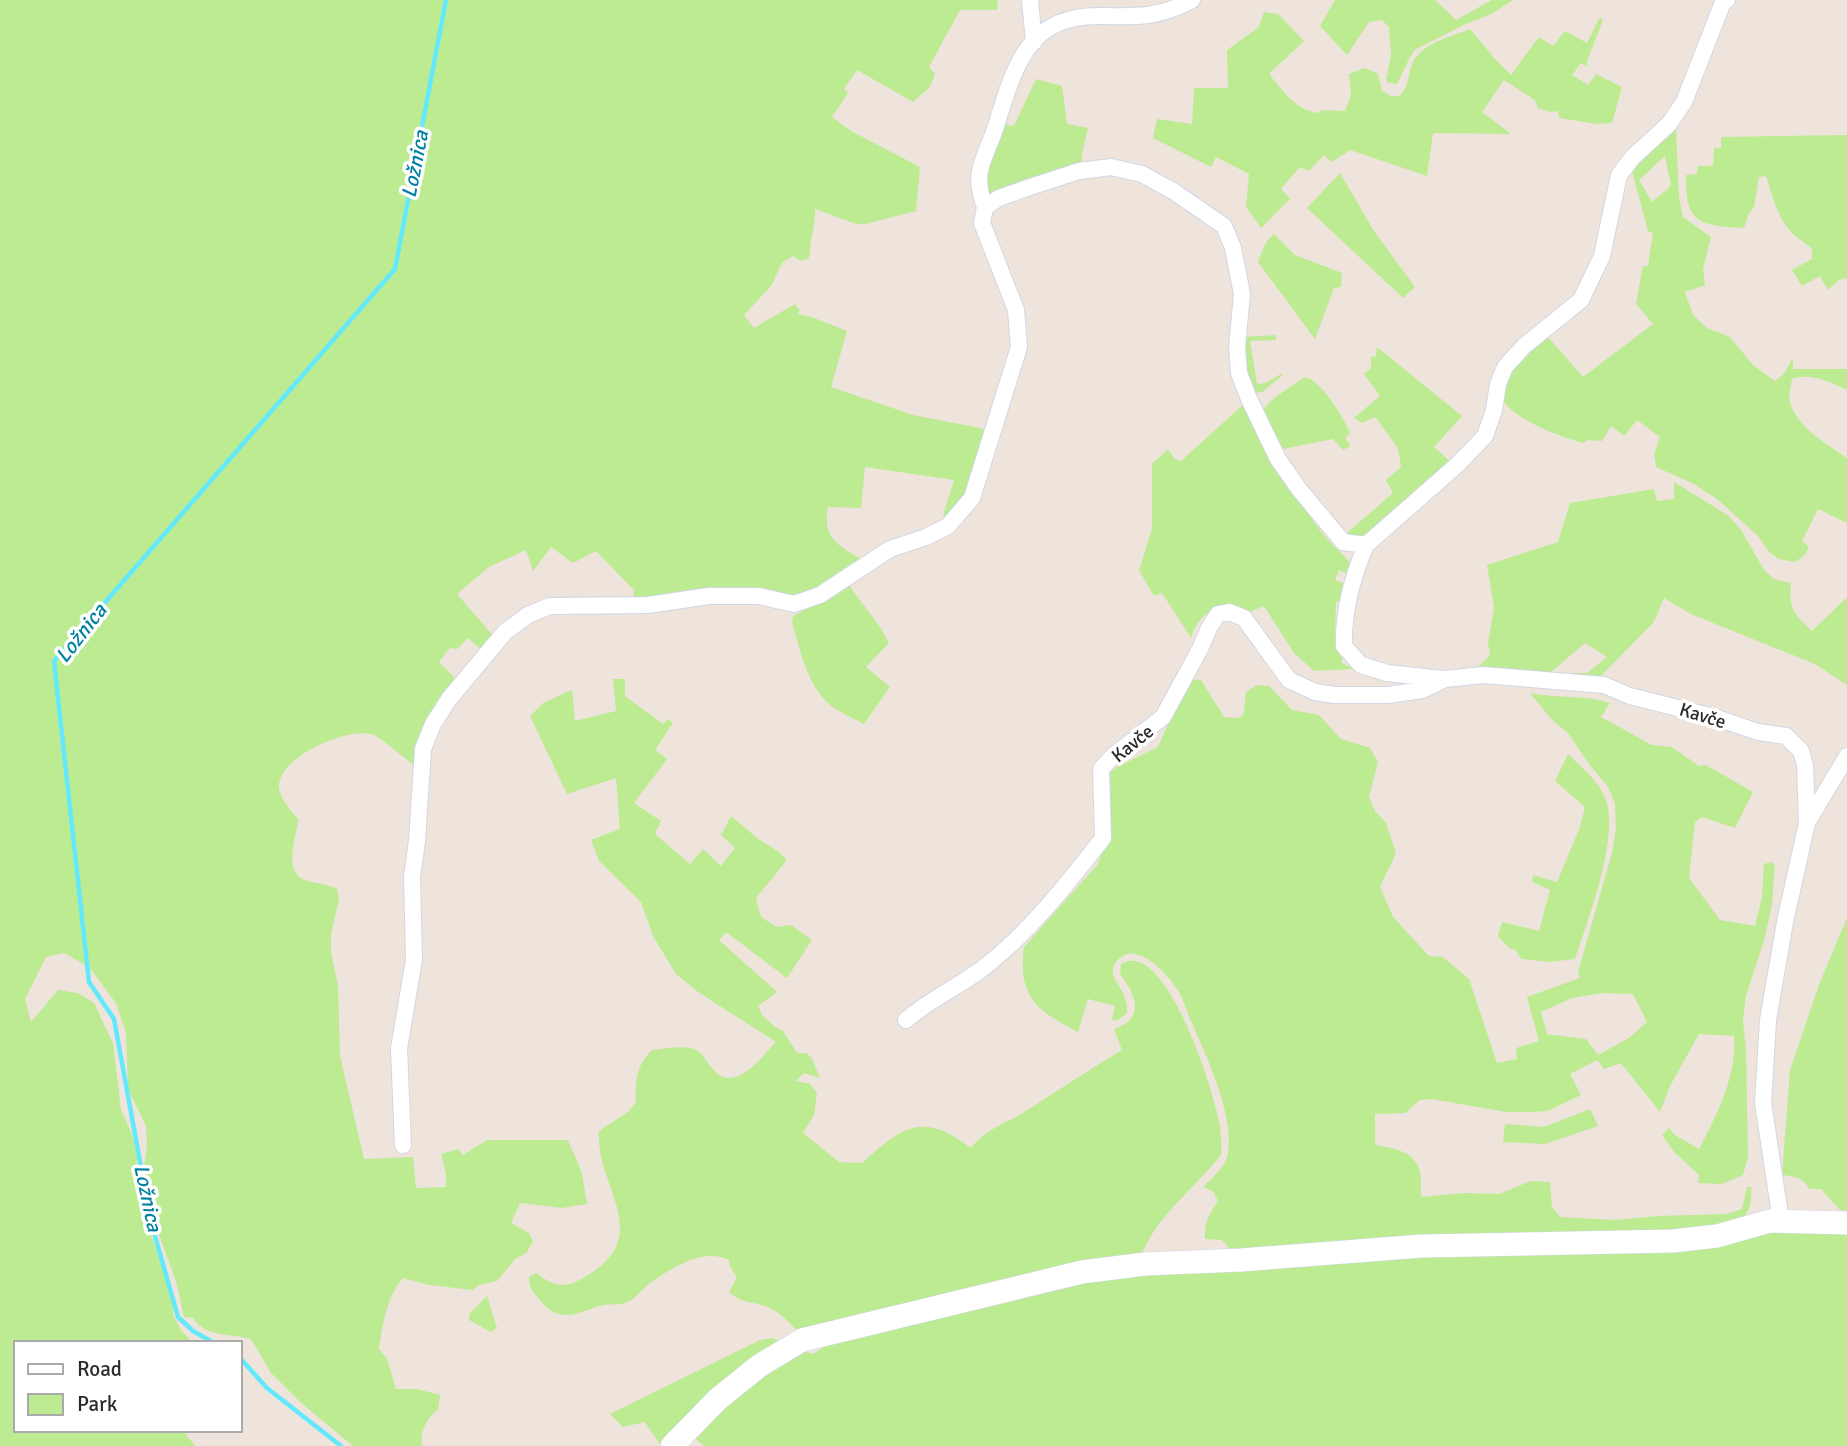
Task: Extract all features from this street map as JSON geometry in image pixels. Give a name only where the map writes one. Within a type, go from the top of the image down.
[{"type":"street","points":[[1030,0],[1034,42]]},
{"type":"street","points":[[403,1145],[399,1048],[414,960],[412,877],[423,749],[433,724],[455,691],[505,632],[528,615],[550,606],[648,605],[709,596],[759,596],[794,604],[820,595],[890,549],[926,537],[948,526],[972,498],[1019,346],[1016,310],[982,223],[985,207],[977,179],[1012,76],[1034,42],[1057,22],[1072,17],[1164,13],[1192,0]]},
{"type":"street","points":[[985,207],[999,198],[1079,171],[1111,167],[1142,174],[1173,191],[1224,226],[1233,248],[1242,293],[1237,347],[1240,373],[1249,400],[1278,459],[1299,489],[1343,542],[1366,545],[1456,466],[1485,436],[1505,367],[1524,346],[1581,300],[1602,256],[1619,175],[1633,157],[1670,124],[1684,102],[1723,2],[1727,0]]},
{"type":"street","name":"Kavče","points":[[1366,545],[1351,581],[1343,625],[1344,646],[1361,665],[1387,673],[1445,679],[1483,675],[1604,685],[1630,696],[1717,718],[1758,732],[1786,736],[1801,751],[1805,765],[1807,822],[1785,922],[1768,1020],[1763,1103],[1781,1221]]},
{"type":"street","name":"Kavče","points":[[906,1020],[923,1005],[984,968],[1014,942],[1045,911],[1103,838],[1101,769],[1114,755],[1163,717],[1219,614],[1229,612],[1244,618],[1289,680],[1315,692],[1334,695],[1388,695],[1422,690],[1445,679]]},
{"type":"street","name":"Kavče","points":[[1807,822],[1847,756]]},
{"type":"street","points":[[672,1446],[718,1399],[759,1366],[802,1340],[1083,1272],[1145,1264],[1241,1260],[1422,1246],[1673,1241],[1717,1236],[1770,1221],[1847,1223]]},
{"type":"green space","points":[[0,0],[998,0],[997,10],[960,10],[929,67],[935,74],[930,87],[913,102],[857,70],[844,89],[848,93],[832,117],[851,131],[920,167],[916,211],[856,224],[815,209],[808,259],[800,261],[793,256],[782,263],[771,286],[744,315],[754,328],[795,304],[800,311],[797,314],[847,331],[831,387],[913,415],[985,429],[974,475],[965,498],[943,524],[954,480],[865,467],[861,508],[828,507],[827,518],[830,535],[835,541],[865,561],[801,599],[633,605],[634,590],[596,551],[573,563],[551,547],[533,571],[526,550],[489,567],[457,594],[496,639],[483,651],[468,638],[457,649],[450,648],[439,662],[459,682],[419,769],[375,736],[360,733],[330,740],[315,747],[289,765],[282,776],[279,787],[281,796],[298,819],[292,853],[294,869],[298,876],[305,880],[337,889],[339,900],[331,934],[331,952],[338,986],[340,1056],[364,1159],[413,1157],[416,1188],[446,1187],[441,1154],[458,1149],[463,1155],[487,1140],[568,1140],[582,1173],[587,1204],[562,1208],[520,1203],[511,1223],[529,1233],[533,1242],[526,1253],[515,1259],[497,1281],[479,1285],[473,1290],[429,1285],[403,1278],[397,1286],[386,1312],[379,1349],[387,1359],[396,1389],[417,1389],[440,1395],[438,1410],[430,1416],[423,1431],[422,1446],[353,1446],[300,1402],[271,1373],[251,1339],[212,1332],[193,1318],[184,1317],[176,1281],[149,1208],[143,1173],[147,1145],[146,1126],[128,1089],[126,1033],[116,1003],[89,967],[64,953],[46,957],[25,999],[31,1022],[58,990],[78,993],[94,1003],[113,1043],[121,1110],[132,1134],[137,1156],[137,1186],[142,1209],[169,1286],[174,1316],[181,1330],[191,1341],[14,1341],[14,1432],[184,1432],[195,1446],[0,1446]]},
{"type":"green space","points":[[1335,0],[1435,0],[1456,20],[1492,0],[1513,0],[1493,13],[1416,49],[1397,84],[1386,82],[1391,54],[1389,27],[1382,20],[1369,22],[1347,55],[1320,26]]},
{"type":"green space","points":[[1264,12],[1278,14],[1304,41],[1269,74],[1297,104],[1319,113],[1321,110],[1345,111],[1351,94],[1349,74],[1365,68],[1378,74],[1382,91],[1391,96],[1399,96],[1407,85],[1411,67],[1418,55],[1438,41],[1470,29],[1511,75],[1539,37],[1553,46],[1565,31],[1587,43],[1600,17],[1603,20],[1587,67],[1581,63],[1572,75],[1588,85],[1596,74],[1622,87],[1612,123],[1597,124],[1559,118],[1558,111],[1550,112],[1538,108],[1535,100],[1504,80],[1482,112],[1511,134],[1433,133],[1427,176],[1350,150],[1332,162],[1324,155],[1309,171],[1300,167],[1281,189],[1290,199],[1261,228],[1246,207],[1249,174],[1216,157],[1211,167],[1153,138],[1157,119],[1192,124],[1194,88],[1228,88],[1227,50],[1259,27]]},
{"type":"green space","points":[[1036,79],[1062,86],[1067,124],[1088,128],[1081,172],[991,197],[983,185],[984,176],[1004,124],[1014,126]]},
{"type":"green space","points":[[1676,128],[1679,197],[1683,217],[1711,237],[1703,269],[1705,285],[1685,292],[1693,315],[1707,328],[1730,337],[1753,365],[1775,381],[1784,374],[1793,358],[1793,369],[1847,369],[1847,390],[1813,377],[1792,379],[1789,399],[1799,420],[1814,435],[1847,458],[1847,523],[1818,509],[1802,541],[1809,546],[1805,555],[1795,562],[1779,559],[1769,552],[1758,536],[1717,499],[1694,484],[1656,467],[1654,454],[1660,437],[1637,420],[1624,436],[1611,426],[1602,441],[1587,440],[1583,443],[1527,421],[1502,399],[1510,369],[1547,336],[1583,377],[1653,324],[1636,304],[1643,266],[1648,266],[1653,233],[1648,231],[1632,171]],"holes":[[[1665,156],[1671,186],[1652,202],[1639,180]]]},
{"type":"green space","points":[[1847,135],[1847,278],[1839,280],[1828,290],[1820,276],[1802,286],[1792,270],[1812,259],[1812,249],[1786,226],[1766,176],[1759,177],[1754,207],[1744,228],[1706,223],[1692,213],[1688,204],[1686,175],[1697,174],[1698,166],[1713,166],[1714,148],[1721,148],[1721,137]]},
{"type":"green space","points":[[1340,173],[1374,231],[1415,287],[1403,298],[1307,208]]},
{"type":"green space","points":[[1274,234],[1295,255],[1342,273],[1341,287],[1334,288],[1315,339],[1258,262],[1266,242]]},
{"type":"green space","points":[[1275,335],[1277,340],[1250,341],[1257,384],[1283,375],[1262,392],[1254,393],[1247,378],[1243,337]]},
{"type":"green space","points":[[1377,347],[1462,416],[1434,447],[1453,464],[1373,537],[1341,538],[1393,493],[1386,480],[1401,467],[1398,448],[1375,417],[1362,423],[1354,418],[1380,396],[1364,374],[1371,368],[1371,357],[1376,356]]},
{"type":"green space","points":[[1305,377],[1325,392],[1337,409],[1350,433],[1345,438],[1351,446],[1343,450],[1333,439],[1278,450],[1261,411],[1274,398]]},
{"type":"green space","points":[[1245,403],[1284,481],[1325,537],[1349,561],[1350,575],[1339,570],[1335,580],[1345,584],[1341,601],[1336,602],[1335,634],[1342,663],[1353,669],[1314,671],[1294,653],[1264,606],[1247,613],[1231,603],[1217,608],[1201,619],[1191,638],[1162,593],[1154,596],[1139,570],[1152,529],[1152,464],[1168,449],[1175,459],[1181,461]]},
{"type":"green space","points":[[1674,482],[1729,516],[1741,530],[1764,570],[1774,579],[1791,583],[1794,610],[1812,631],[1847,599],[1847,685],[1815,664],[1691,614],[1664,598],[1654,622],[1598,679],[1513,673],[1478,667],[1490,655],[1488,643],[1494,608],[1487,565],[1558,542],[1570,503],[1654,489],[1657,501],[1674,499]],"holes":[[[1585,643],[1607,657],[1587,673],[1550,673]]]},
{"type":"green space","points":[[848,584],[889,643],[866,667],[890,687],[864,724],[834,708],[818,691],[802,658],[792,623],[793,616]]},
{"type":"green space","points":[[613,679],[625,679],[625,696],[663,724],[668,719],[673,723],[655,750],[667,759],[634,803],[661,821],[655,834],[690,864],[703,849],[721,866],[735,848],[721,835],[731,816],[787,860],[756,898],[761,917],[777,927],[791,925],[812,940],[787,978],[726,932],[719,940],[777,992],[758,1006],[762,1015],[783,1031],[797,1053],[806,1053],[811,1057],[820,1078],[804,1073],[796,1081],[810,1084],[817,1093],[814,1115],[803,1133],[839,1162],[862,1163],[889,1140],[914,1128],[939,1130],[971,1148],[990,1131],[1022,1114],[1122,1050],[1114,1029],[1131,1019],[1135,1005],[1134,998],[1120,974],[1121,964],[1138,962],[1155,973],[1170,994],[1198,1052],[1215,1106],[1221,1155],[1166,1216],[1140,1258],[802,1336],[775,1311],[741,1300],[729,1292],[737,1278],[729,1260],[719,1257],[709,1256],[688,1261],[650,1283],[625,1303],[603,1305],[562,1315],[555,1313],[540,1300],[532,1290],[529,1277],[536,1273],[555,1284],[572,1283],[606,1261],[617,1244],[620,1227],[618,1209],[600,1152],[599,1131],[628,1112],[636,1102],[638,1074],[652,1050],[682,1047],[694,1049],[719,1075],[728,1078],[745,1072],[776,1042],[698,992],[676,974],[653,936],[641,902],[599,861],[591,840],[620,829],[616,778],[567,794],[530,716],[543,703],[572,690],[575,721],[616,711]]},
{"type":"green space","points":[[1188,679],[1201,680],[1224,717],[1239,718],[1244,713],[1246,692],[1257,685],[1269,686],[1292,710],[1319,715],[1341,739],[1370,748],[1378,762],[1369,797],[1375,811],[1386,823],[1396,853],[1380,887],[1393,917],[1429,956],[1443,957],[1469,979],[1497,1063],[1517,1059],[1516,1048],[1539,1041],[1527,997],[1580,978],[1578,972],[1612,853],[1616,829],[1615,803],[1608,787],[1568,733],[1552,720],[1530,693],[1590,698],[1610,703],[1601,717],[1652,745],[1672,747],[1699,766],[1706,765],[1753,792],[1735,828],[1702,817],[1695,822],[1689,878],[1720,920],[1755,926],[1762,897],[1764,864],[1772,862],[1775,866],[1772,904],[1765,937],[1746,996],[1743,1021],[1748,1157],[1743,1175],[1722,1184],[1698,1183],[1699,1175],[1674,1152],[1662,1135],[1669,1128],[1675,1135],[1699,1149],[1719,1109],[1729,1080],[1734,1036],[1699,1034],[1670,1086],[1660,1112],[1621,1063],[1604,1069],[1597,1060],[1570,1074],[1581,1095],[1548,1111],[1506,1112],[1432,1099],[1420,1100],[1405,1113],[1375,1114],[1375,1145],[1400,1151],[1416,1162],[1420,1175],[1421,1197],[1465,1193],[1499,1194],[1531,1181],[1550,1182],[1552,1207],[1560,1217],[1615,1220],[1727,1214],[1742,1209],[1747,1187],[1751,1187],[1749,1209],[1745,1215],[1732,1223],[1702,1231],[1232,1252],[1222,1240],[1205,1239],[1208,1219],[1218,1201],[1213,1191],[1203,1187],[1225,1163],[1229,1137],[1217,1084],[1177,989],[1162,971],[1148,960],[1127,954],[1115,964],[1113,974],[1125,999],[1127,1013],[1118,1020],[1112,1020],[1115,1006],[1088,999],[1078,1032],[1041,1009],[1027,990],[1024,978],[1024,947],[1098,864],[1106,841],[1105,776],[1117,767],[1158,747]],"holes":[[[1603,993],[1633,994],[1647,1022],[1629,1038],[1598,1055],[1586,1039],[1547,1034],[1541,1012],[1572,998]]]},
{"type":"green space","points":[[1568,754],[1595,781],[1606,800],[1608,836],[1600,880],[1575,959],[1549,962],[1521,959],[1516,950],[1509,948],[1498,936],[1502,922],[1539,931],[1550,890],[1532,882],[1533,875],[1557,882],[1580,827],[1585,807],[1555,781]]},
{"type":"green space","points":[[1847,918],[1847,1211],[1840,1210],[1821,1189],[1809,1189],[1798,1178],[1782,1175],[1790,1070],[1820,982]]},
{"type":"green space","points":[[1590,1109],[1598,1126],[1545,1144],[1503,1142],[1505,1124],[1544,1127]]},
{"type":"green space","points":[[1847,1231],[1847,1446],[704,1446],[692,1436],[757,1376],[802,1351],[813,1354],[835,1340],[1017,1295],[1126,1275],[1763,1233]]},
{"type":"green space","points":[[487,1296],[497,1328],[491,1332],[469,1320],[470,1313]]},
{"type":"green space","points":[[773,1338],[779,1341],[672,1433],[661,1446],[645,1422],[623,1427],[610,1414],[760,1340]]},
{"type":"waterway","name":"Ložnica","points":[[210,1341],[193,1331],[178,1317],[151,1222],[114,1019],[89,982],[54,661],[395,269],[446,0]]},
{"type":"waterway","name":"Ložnica","points":[[242,1360],[267,1388],[341,1446]]}]
